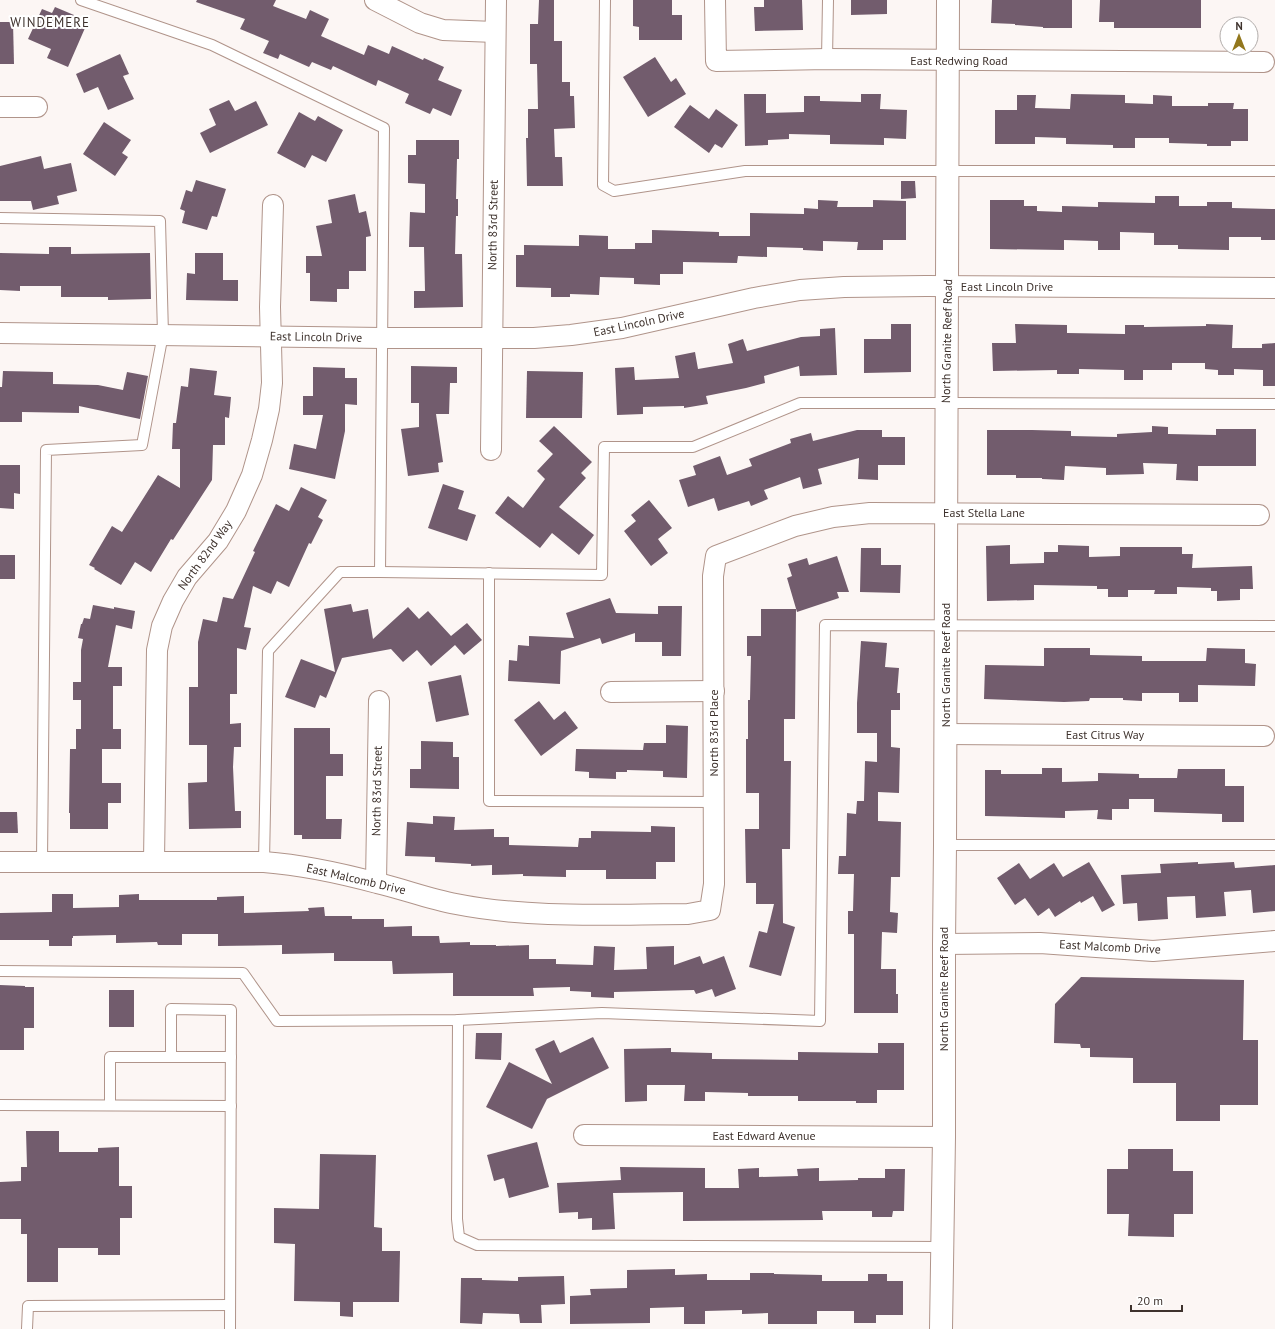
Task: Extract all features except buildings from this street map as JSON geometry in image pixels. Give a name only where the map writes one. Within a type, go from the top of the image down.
[{"type":"street","name":"North 83rd Street","points":[[491,450],[496,0]]},
{"type":"street","name":"East Redwing Road","points":[[715,0],[716,61],[948,60],[1264,62]]},
{"type":"street","name":"North Granite Reef Road","points":[[941,1329],[944,1137],[948,0]]},
{"type":"street","points":[[377,1],[420,23],[443,30],[495,32]]},
{"type":"street","points":[[0,107],[37,107]]},
{"type":"street","name":"North 82nd Way","points":[[154,861],[158,650],[162,626],[173,601],[187,577],[222,535],[236,511],[252,475],[262,440],[269,409],[272,383],[271,336],[273,205]]},
{"type":"street","name":"East Lincoln Drive","points":[[0,333],[382,338],[534,338],[622,328],[754,298],[800,290],[844,287],[1275,288]]},
{"type":"street","name":"East Stella Lane","points":[[716,556],[795,526],[833,517],[870,513],[1259,515]]},
{"type":"street","name":"North 83rd Place","points":[[710,910],[714,884],[713,576],[716,556]]},
{"type":"street","points":[[611,692],[714,691]]},
{"type":"street","name":"North 83rd Street","points":[[376,882],[379,700]]},
{"type":"street","name":"East Citrus Way","points":[[946,734],[1264,736]]},
{"type":"street","name":"East Malcomb Drive","points":[[0,862],[264,862],[292,864],[376,882],[454,904],[490,910],[538,914],[688,914],[710,910]]},
{"type":"street","name":"East Malcomb Drive","points":[[944,944],[1040,943],[1153,951],[1275,941]]},
{"type":"street","name":"East Edward Avenue","points":[[584,1135],[944,1137]]},
{"type":"lane","points":[[81,0],[212,45],[384,128],[380,572]]},
{"type":"lane","points":[[605,0],[603,185],[614,191],[745,171],[1275,171]]},
{"type":"lane","points":[[827,60],[828,0]]},
{"type":"lane","points":[[0,218],[160,221],[163,334],[142,446],[46,450],[42,861]]},
{"type":"lane","points":[[264,862],[268,651],[340,572],[602,575],[604,447],[693,447],[800,403],[1275,404]]},
{"type":"lane","points":[[489,573],[489,801],[714,802]]},
{"type":"lane","points":[[0,971],[243,972],[277,1021],[458,1020],[602,1013],[820,1021],[825,625],[1275,626]]},
{"type":"lane","points":[[945,845],[1275,845]]},
{"type":"lane","points":[[171,1057],[171,1010],[230,1010],[230,1329]]},
{"type":"lane","points":[[458,1020],[457,1219],[459,1237],[477,1245],[943,1247]]},
{"type":"lane","points":[[110,1105],[110,1057],[230,1058]]},
{"type":"lane","points":[[0,1105],[230,1106]]},
{"type":"lane","points":[[27,1329],[28,1306],[230,1306]]},
{"type":"district","name":"WINDEMERE","points":[[50,22]]}]
